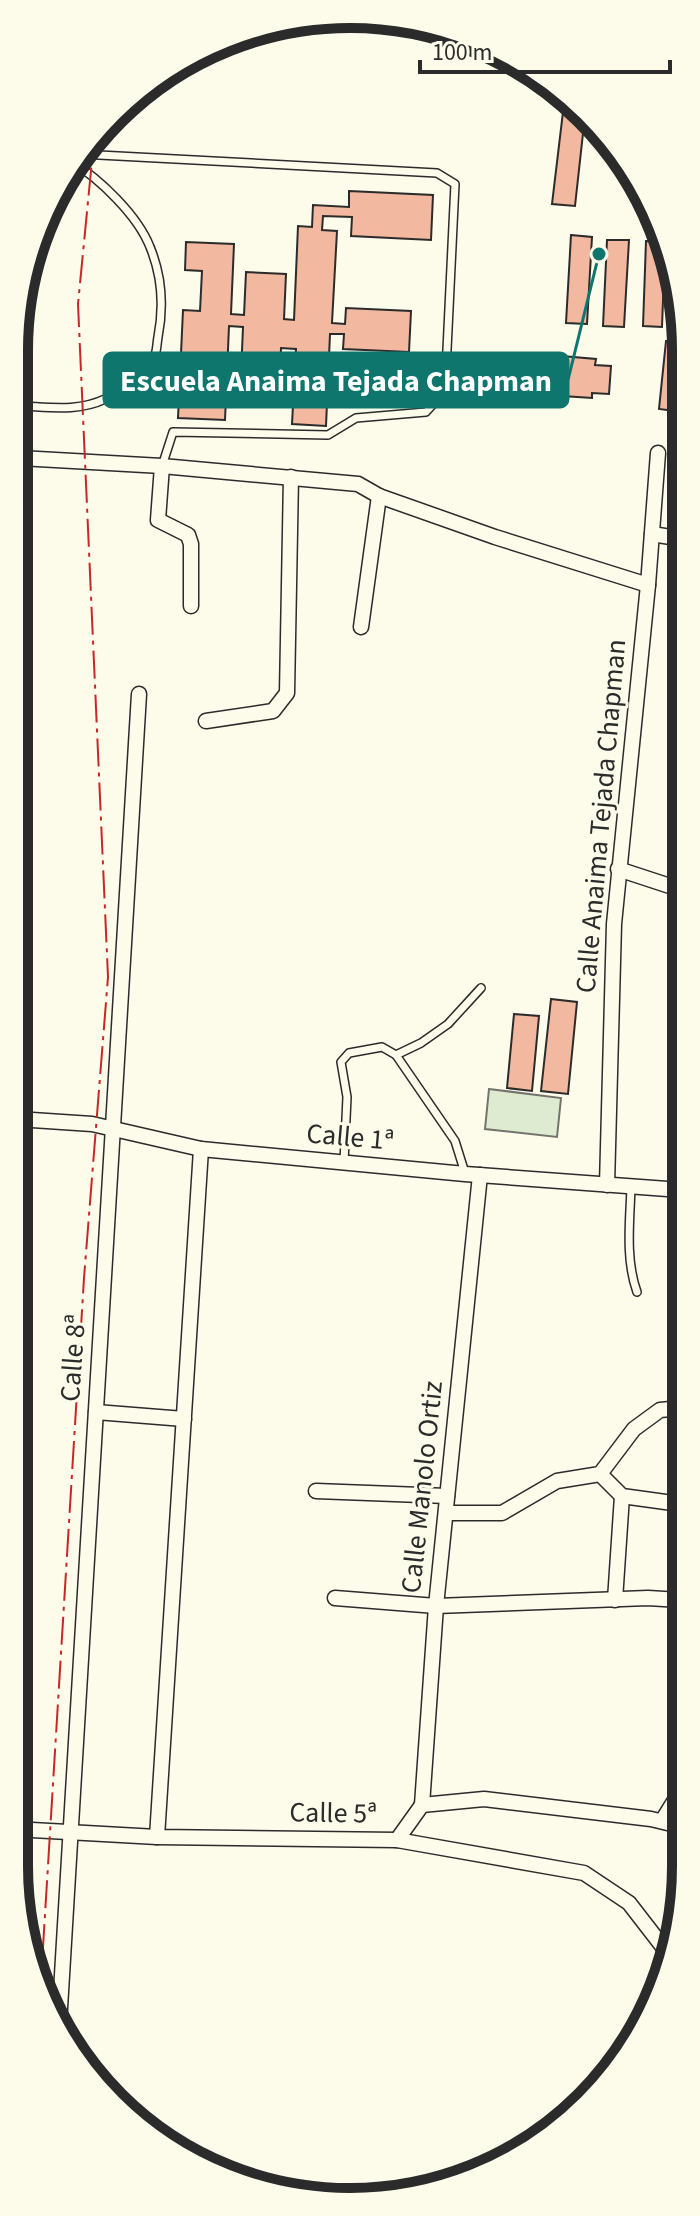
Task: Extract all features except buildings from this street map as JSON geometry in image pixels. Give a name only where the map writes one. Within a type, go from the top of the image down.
[{"type":"street","name":"Calle Anaima Tejada Chapman","points":[[607,1185],[614,924],[658,453]]},
{"type":"street","points":[[28,458],[162,466],[358,484],[379,496],[495,537],[648,585]]},
{"type":"street","points":[[162,466],[158,520],[188,535],[191,544],[191,606]]},
{"type":"street","points":[[206,721],[273,711],[287,693],[291,477]]},
{"type":"street","points":[[361,627],[379,496]]},
{"type":"street","points":[[652,534],[672,537]]},
{"type":"street","name":"Calle 8ª","points":[[60,2006],[139,694]]},
{"type":"street","points":[[618,869],[672,887]]},
{"type":"street","name":"Calle 1ª","points":[[28,1120],[92,1124],[201,1149],[672,1189]]},
{"type":"street","points":[[157,1837],[201,1149]]},
{"type":"street","name":"Calle Manolo Ortiz","points":[[422,1805],[473,1174]]},
{"type":"street","points":[[446,1513],[502,1513],[557,1481],[600,1474],[634,1429],[660,1410],[672,1409]]},
{"type":"street","points":[[96,1412],[184,1419]]},
{"type":"street","points":[[600,1474],[622,1496],[672,1503]]},
{"type":"street","points":[[316,1491],[447,1496]]},
{"type":"street","points":[[615,1600],[622,1496]]},
{"type":"street","points":[[335,1598],[436,1606],[672,1600]]},
{"type":"street","points":[[422,1805],[484,1799],[672,1824]]},
{"type":"street","name":"Calle 5ª","points":[[28,1830],[157,1837],[397,1840],[422,1805]]},
{"type":"street","points":[[662,1821],[672,1805]]},
{"type":"street","points":[[397,1840],[584,1873],[629,1903],[662,1945]]},
{"type":"lane","points":[[94,155],[437,173],[455,184],[445,391],[426,412],[356,418],[328,435],[173,432],[162,466]]},
{"type":"lane","points":[[28,406],[72,409],[105,399],[134,380],[155,355],[162,317],[161,285],[150,245],[132,218],[102,184],[83,170]]},
{"type":"lane","points":[[396,1055],[421,1043],[448,1024],[481,988]]},
{"type":"lane","points":[[344,1162],[347,1097],[341,1062],[349,1053],[382,1047],[396,1055],[455,1141],[473,1174]]},
{"type":"lane","points":[[631,1187],[632,1278],[637,1292]]},
{"type":"green space","points":[[489,1089],[561,1098],[557,1137],[485,1129]]},
{"type":"power","points":[[42,1960],[84,1278],[108,977],[78,304],[92,158]]},
{"type":"place","name":"Escuela Anaima Tejada Chapman","points":[[599,254]]}]
